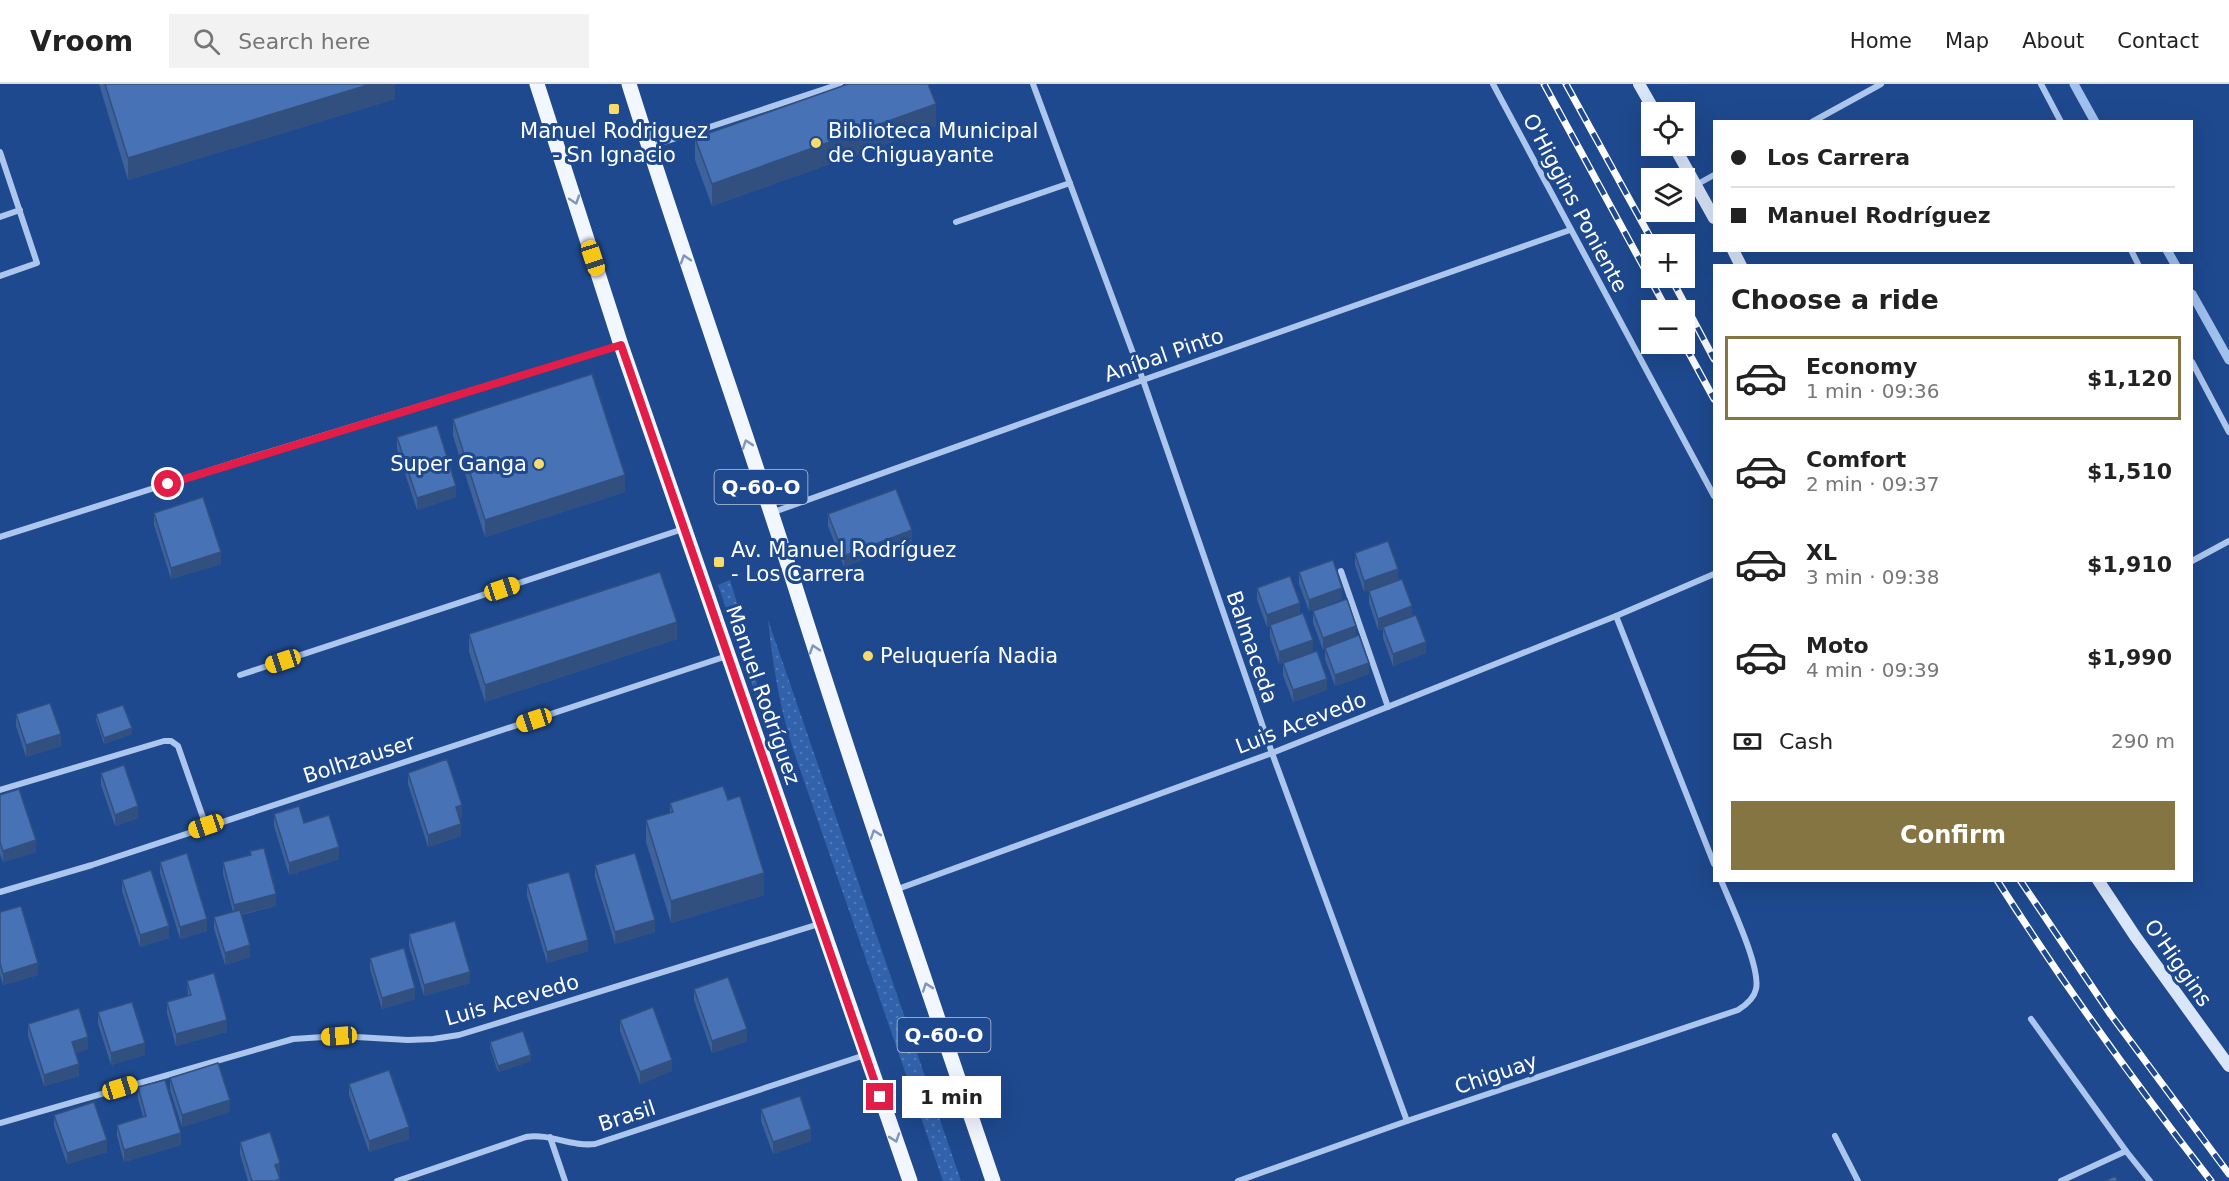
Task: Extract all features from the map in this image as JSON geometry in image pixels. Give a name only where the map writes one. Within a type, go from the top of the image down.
[{"type":"main road","name":"Manuel Rodríguez","points":[[537,84],[621,345],[910,1181]]},
{"type":"main road","name":"Q-60-O","points":[[629,84],[894,890],[993,1181]]},
{"type":"street","points":[[649,147],[840,84]]},
{"type":"street","name":"Balmaceda","points":[[1034,84],[1143,380],[1272,753],[1407,1121]]},
{"type":"street","name":"O'Higgins Poniente","points":[[1493,84],[1713,494]]},
{"type":"street","points":[[1640,84],[1650,102]]},
{"type":"street","points":[[1816,120],[1881,84]]},
{"type":"street","points":[[2041,84],[2060,120]]},
{"type":"street","points":[[0,152],[37,263],[0,276]]},
{"type":"street","points":[[1680,156],[1713,216]]},
{"type":"street","points":[[1696,185],[1713,176]]},
{"type":"street","points":[[956,222],[1070,183]]},
{"type":"street","points":[[0,217],[20,210]]},
{"type":"street","name":"Aníbal Pinto","points":[[770,513],[1570,230]]},
{"type":"street","points":[[0,537],[233,463],[621,345]]},
{"type":"street","points":[[2193,364],[2229,432]]},
{"type":"street","points":[[240,675],[684,529]]},
{"type":"street","points":[[2193,560],[2229,541]]},
{"type":"street","points":[[1341,571],[1388,707]]},
{"type":"street","name":"Luis Acevedo","points":[[894,890],[1272,753],[1616,616],[1713,574]]},
{"type":"street","points":[[1616,616],[1713,861]]},
{"type":"street","name":"Bolhzauser","points":[[0,892],[92,865],[728,656]]},
{"type":"street","points":[[0,790],[164,741],[171,741],[178,746],[206,826]]},
{"type":"street","name":"Chiguay","points":[[1238,1181],[1747,1005],[1756,989],[1756,978],[1749,951],[1722,882]]},
{"type":"street","name":"O'Higgins","points":[[2099,882],[2135,936],[2229,1066]]},
{"type":"street","name":"Luis Acevedo","points":[[0,1124],[293,1039],[339,1036],[408,1040],[459,1035],[820,924]]},
{"type":"street","points":[[2031,1019],[2150,1181]]},
{"type":"street","name":"Brasil","points":[[397,1181],[526,1137],[537,1135],[578,1144],[595,1144],[866,1054]]},
{"type":"street","points":[[1835,1136],[1858,1181]]},
{"type":"street","points":[[550,1137],[565,1181]]},
{"type":"street","points":[[2061,1181],[2126,1151]]},
{"type":"shaded area","points":[[730,580],[747,635],[759,695],[756,696],[718,585]]},
{"type":"shaded area","points":[[768,620],[961,1181],[943,1181],[795,755],[778,688]]},
{"type":"building","points":[[105,84],[371,84],[128,158]]},
{"type":"building","points":[[848,84],[928,84],[936,104],[712,184],[695,138]]},
{"type":"building","name":"Super Ganga","points":[[592,374],[625,475],[485,520],[453,419]]},
{"type":"building","points":[[437,425],[456,486],[417,498],[397,437]]},
{"type":"building","points":[[896,489],[912,530],[844,556],[828,514]]},
{"type":"building","points":[[203,497],[221,552],[171,568],[154,513]]},
{"type":"building","points":[[1388,541],[1398,569],[1364,581],[1355,553]]},
{"type":"building","points":[[1333,560],[1342,588],[1309,600],[1299,572]]},
{"type":"building","points":[[660,572],[677,622],[485,685],[469,634]]},
{"type":"building","points":[[1290,576],[1300,603],[1267,615],[1257,588]]},
{"type":"building","points":[[1402,579],[1412,606],[1378,619],[1369,591]]},
{"type":"building","points":[[1347,599],[1356,626],[1323,638],[1313,611]]},
{"type":"building","points":[[1303,613],[1313,640],[1279,652],[1270,625]]},
{"type":"building","points":[[1416,615],[1426,642],[1393,654],[1383,627]]},
{"type":"building","points":[[1359,635],[1369,663],[1335,675],[1325,648]]},
{"type":"building","points":[[1317,651],[1327,679],[1293,690],[1283,663]]},
{"type":"building","points":[[50,703],[61,734],[26,745],[16,714]]},
{"type":"building","points":[[123,705],[132,728],[104,738],[96,714]]},
{"type":"building","points":[[447,759],[462,805],[456,807],[461,824],[428,835],[408,773]]},
{"type":"building","points":[[124,765],[138,806],[115,815],[101,773]]},
{"type":"building","points":[[723,786],[728,800],[740,796],[764,873],[671,901],[646,820],[673,812],[670,803]]},
{"type":"building","points":[[19,789],[36,840],[3,851],[0,842],[0,795]]},
{"type":"building","points":[[299,806],[304,823],[329,815],[339,847],[289,863],[274,814]]},
{"type":"building","points":[[264,848],[276,894],[234,905],[223,862],[251,855],[250,851]]},
{"type":"building","points":[[187,853],[207,919],[180,927],[160,862]]},
{"type":"building","points":[[635,853],[655,920],[615,932],[595,865]]},
{"type":"building","points":[[151,870],[169,926],[140,935],[122,880]]},
{"type":"building","points":[[569,872],[588,940],[547,952],[527,884]]},
{"type":"building","points":[[21,906],[38,963],[3,974],[0,963],[0,912]]},
{"type":"building","points":[[240,910],[250,945],[225,953],[214,917]]},
{"type":"building","points":[[455,921],[470,972],[424,985],[409,934]]},
{"type":"building","points":[[404,948],[415,988],[382,998],[370,958]]},
{"type":"building","points":[[214,973],[227,1020],[176,1034],[167,1002],[191,995],[187,981]]},
{"type":"building","points":[[728,977],[747,1029],[712,1041],[694,989]]},
{"type":"building","points":[[132,1002],[145,1043],[111,1053],[98,1012]]},
{"type":"building","points":[[653,1007],[672,1060],[640,1072],[620,1020]]},
{"type":"building","points":[[79,1008],[88,1037],[72,1042],[79,1064],[44,1075],[28,1024]]},
{"type":"building","points":[[523,1031],[531,1055],[498,1066],[490,1042]]},
{"type":"building","points":[[218,1063],[230,1100],[182,1115],[170,1078]]},
{"type":"building","points":[[389,1070],[409,1127],[369,1141],[349,1084]]},
{"type":"building","points":[[165,1080],[181,1133],[124,1150],[117,1125],[146,1116],[138,1087]]},
{"type":"building","points":[[800,1096],[811,1129],[773,1142],[761,1109]]},
{"type":"building","points":[[94,1102],[107,1140],[67,1153],[54,1115]]},
{"type":"building","points":[[270,1132],[280,1163],[275,1165],[280,1179],[252,1181],[240,1142]]},
{"type":"building","points":[[2115,1176],[2118,1181],[2105,1181]]},
{"type":"waterway","points":[[2074,84],[2094,120]]},
{"type":"waterway","points":[[2168,252],[2175,264]]},
{"type":"waterway","points":[[2193,296],[2229,360]]},
{"type":"railway","points":[[1544,84],[1662,300]]},
{"type":"railway","points":[[1566,84],[1648,234]]},
{"type":"railway","points":[[1676,288],[1713,357]]},
{"type":"railway","points":[[1689,354],[1713,397]]},
{"type":"railway","points":[[1998,882],[2100,1033],[2211,1181]]},
{"type":"railway","points":[[2021,882],[2111,1015],[2229,1174]]},
{"type":"place","name":"Manuel Rodriguez - Sn Ignacio","points":[[614,109]]},
{"type":"place","name":"Biblioteca Municipal de Chiguayante","points":[[816,143]]},
{"type":"place","name":"Super Ganga","points":[[539,464]]},
{"type":"place","name":"Av. Manuel Rodríguez - Los Carrera","points":[[719,562]]},
{"type":"place","name":"Peluquería Nadia","points":[[868,656]]},
{"type":"route","points":[[168,484],[621,345],[880,1097]]}]
